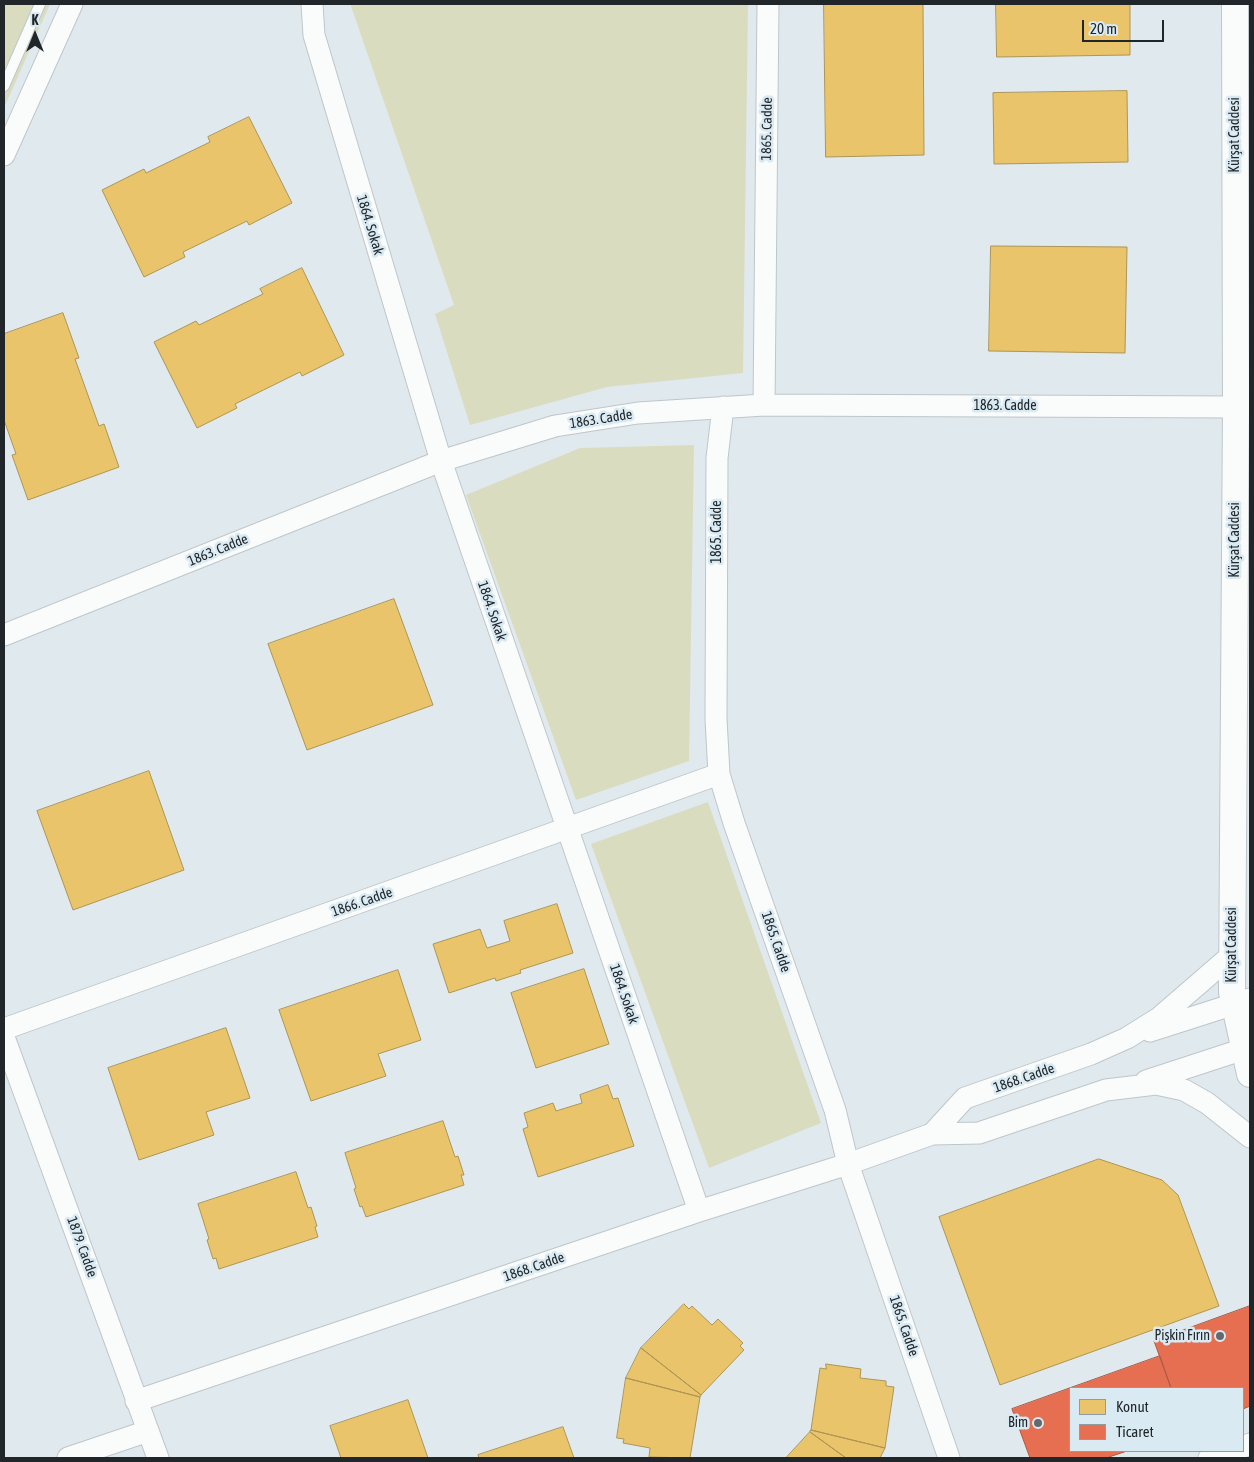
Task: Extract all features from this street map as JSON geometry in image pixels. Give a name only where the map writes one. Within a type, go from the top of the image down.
[{"type":"street","points":[[4,155],[72,4]]},
{"type":"street","name":"1864. Sokak","points":[[312,4],[314,35],[441,461],[699,1211]]},
{"type":"street","name":"1865. Cadde","points":[[764,405],[768,4]]},
{"type":"street","name":"Kürşat Caddesi","points":[[1235,4],[1236,407],[1234,954],[1232,992],[1242,1002],[1250,1074]]},
{"type":"street","name":"1863. Cadde","points":[[4,635],[441,461],[555,426],[638,413],[764,405],[1236,407]]},
{"type":"street","name":"1865. Cadde","points":[[723,407],[717,458],[716,719],[719,774],[734,823],[835,1110],[848,1164],[949,1458]]},
{"type":"street","name":"1866. Cadde","points":[[4,1029],[568,830],[719,774]]},
{"type":"street","name":"1868. Cadde","points":[[1127,1038],[1159,1018],[1234,954]]},
{"type":"street","name":"1868. Cadde","points":[[932,1134],[965,1098],[1092,1054],[1127,1038],[1242,1002]]},
{"type":"street","name":"1879. Cadde","points":[[4,1037],[158,1458]]},
{"type":"street","name":"1868. Cadde","points":[[1134,1086],[1248,1048]]},
{"type":"street","name":"1868. Cadde","points":[[136,1401],[699,1211],[848,1164],[932,1134],[979,1133],[1106,1090],[1156,1084],[1184,1090],[1208,1103],[1250,1137]]},
{"type":"street","points":[[68,1458],[148,1431]]},
{"type":"street","points":[[1209,1458],[1228,1452]]},
{"type":"lane","points":[[4,86],[40,4]]},
{"type":"green space","points":[[4,4],[50,4],[4,108]]},
{"type":"green space","points":[[352,4],[748,4],[743,373],[607,387],[470,425],[435,314],[454,305],[351,6]]},
{"type":"green space","points":[[694,445],[689,761],[576,800],[466,495],[580,448]]},
{"type":"green space","points":[[708,802],[821,1123],[709,1168],[591,844]]},
{"type":"building: Konut","points":[[824,4],[923,4],[924,155],[826,157]]},
{"type":"building: Konut","points":[[996,4],[1130,4],[1130,55],[997,57]]},
{"type":"building: Konut","points":[[1127,91],[1128,162],[994,164],[993,93]]},
{"type":"building: Konut","points":[[249,117],[292,203],[249,225],[247,221],[183,252],[185,257],[144,277],[102,190],[144,169],[146,173],[210,142],[208,137]]},
{"type":"building: Konut","points":[[991,246],[1127,247],[1125,353],[989,351]]},
{"type":"building: Konut","points":[[302,268],[344,355],[302,376],[300,372],[235,404],[237,408],[197,428],[154,342],[196,321],[199,325],[263,294],[260,289]]},
{"type":"building: Konut","points":[[63,313],[79,358],[75,359],[99,426],[104,424],[119,467],[28,500],[12,455],[16,454],[4,420],[4,334]]},
{"type":"building: Konut","points":[[394,599],[433,705],[307,750],[268,644]]},
{"type":"building: Konut","points":[[149,771],[184,870],[73,910],[37,811]]},
{"type":"building: Konut","points":[[557,904],[573,953],[520,970],[521,973],[496,981],[495,978],[449,993],[433,944],[480,929],[487,948],[510,941],[504,921]]},
{"type":"building: Konut","points":[[584,969],[609,1044],[536,1068],[511,993]]},
{"type":"building: Konut","points":[[398,970],[421,1040],[378,1054],[386,1076],[311,1101],[279,1010]]},
{"type":"building: Konut","points":[[226,1028],[250,1098],[206,1112],[214,1135],[139,1160],[108,1068]]},
{"type":"building: Konut","points":[[608,1085],[613,1099],[618,1098],[634,1146],[538,1177],[523,1129],[528,1127],[524,1113],[553,1103],[556,1111],[582,1103],[580,1095]]},
{"type":"building: Konut","points":[[443,1121],[455,1157],[458,1156],[464,1175],[461,1175],[464,1185],[366,1217],[362,1206],[360,1207],[354,1189],[356,1188],[345,1153]]},
{"type":"building: Konut","points":[[1099,1159],[1162,1180],[1178,1195],[1219,1306],[1000,1385],[939,1217]]},
{"type":"building: Konut","points":[[296,1172],[308,1208],[311,1207],[317,1226],[315,1227],[318,1237],[219,1269],[216,1258],[213,1259],[198,1204]]},
{"type":"building: Konut","points":[[684,1304],[689,1309],[692,1306],[712,1325],[718,1319],[743,1343],[740,1346],[744,1350],[701,1395],[641,1348]]},
{"type":"building: Konut","points":[[641,1348],[701,1395],[700,1397],[626,1378]]},
{"type":"building: Konut","points":[[826,1364],[861,1369],[860,1378],[886,1381],[886,1386],[894,1387],[885,1448],[811,1430],[820,1368],[826,1369]]},
{"type":"building: Konut","points":[[626,1378],[700,1397],[690,1458],[649,1457],[650,1448],[623,1443],[624,1439],[617,1438]]},
{"type":"building: Konut","points":[[408,1400],[428,1458],[341,1458],[330,1426]]},
{"type":"building: Konut","points":[[563,1427],[574,1458],[479,1458],[478,1455]]},
{"type":"building: Konut","points":[[811,1430],[885,1448],[880,1458],[846,1458],[810,1432]]},
{"type":"building: Konut","points":[[810,1432],[846,1458],[786,1458]]},
{"type":"building: Ticaret","points":[[1250,1306],[1250,1406],[1244,1409],[1244,1387],[1171,1387],[1154,1341]]},
{"type":"building: Ticaret","points":[[1160,1356],[1171,1387],[1074,1387]]},
{"type":"building: Ticaret","points":[[1069,1388],[1069,1452],[1124,1452],[1106,1458],[1030,1458],[1012,1409]]},
{"type":"place","name":"Pişkin Fırın","points":[[1220,1336]]},
{"type":"place","name":"Bim","points":[[1038,1423]]}]
